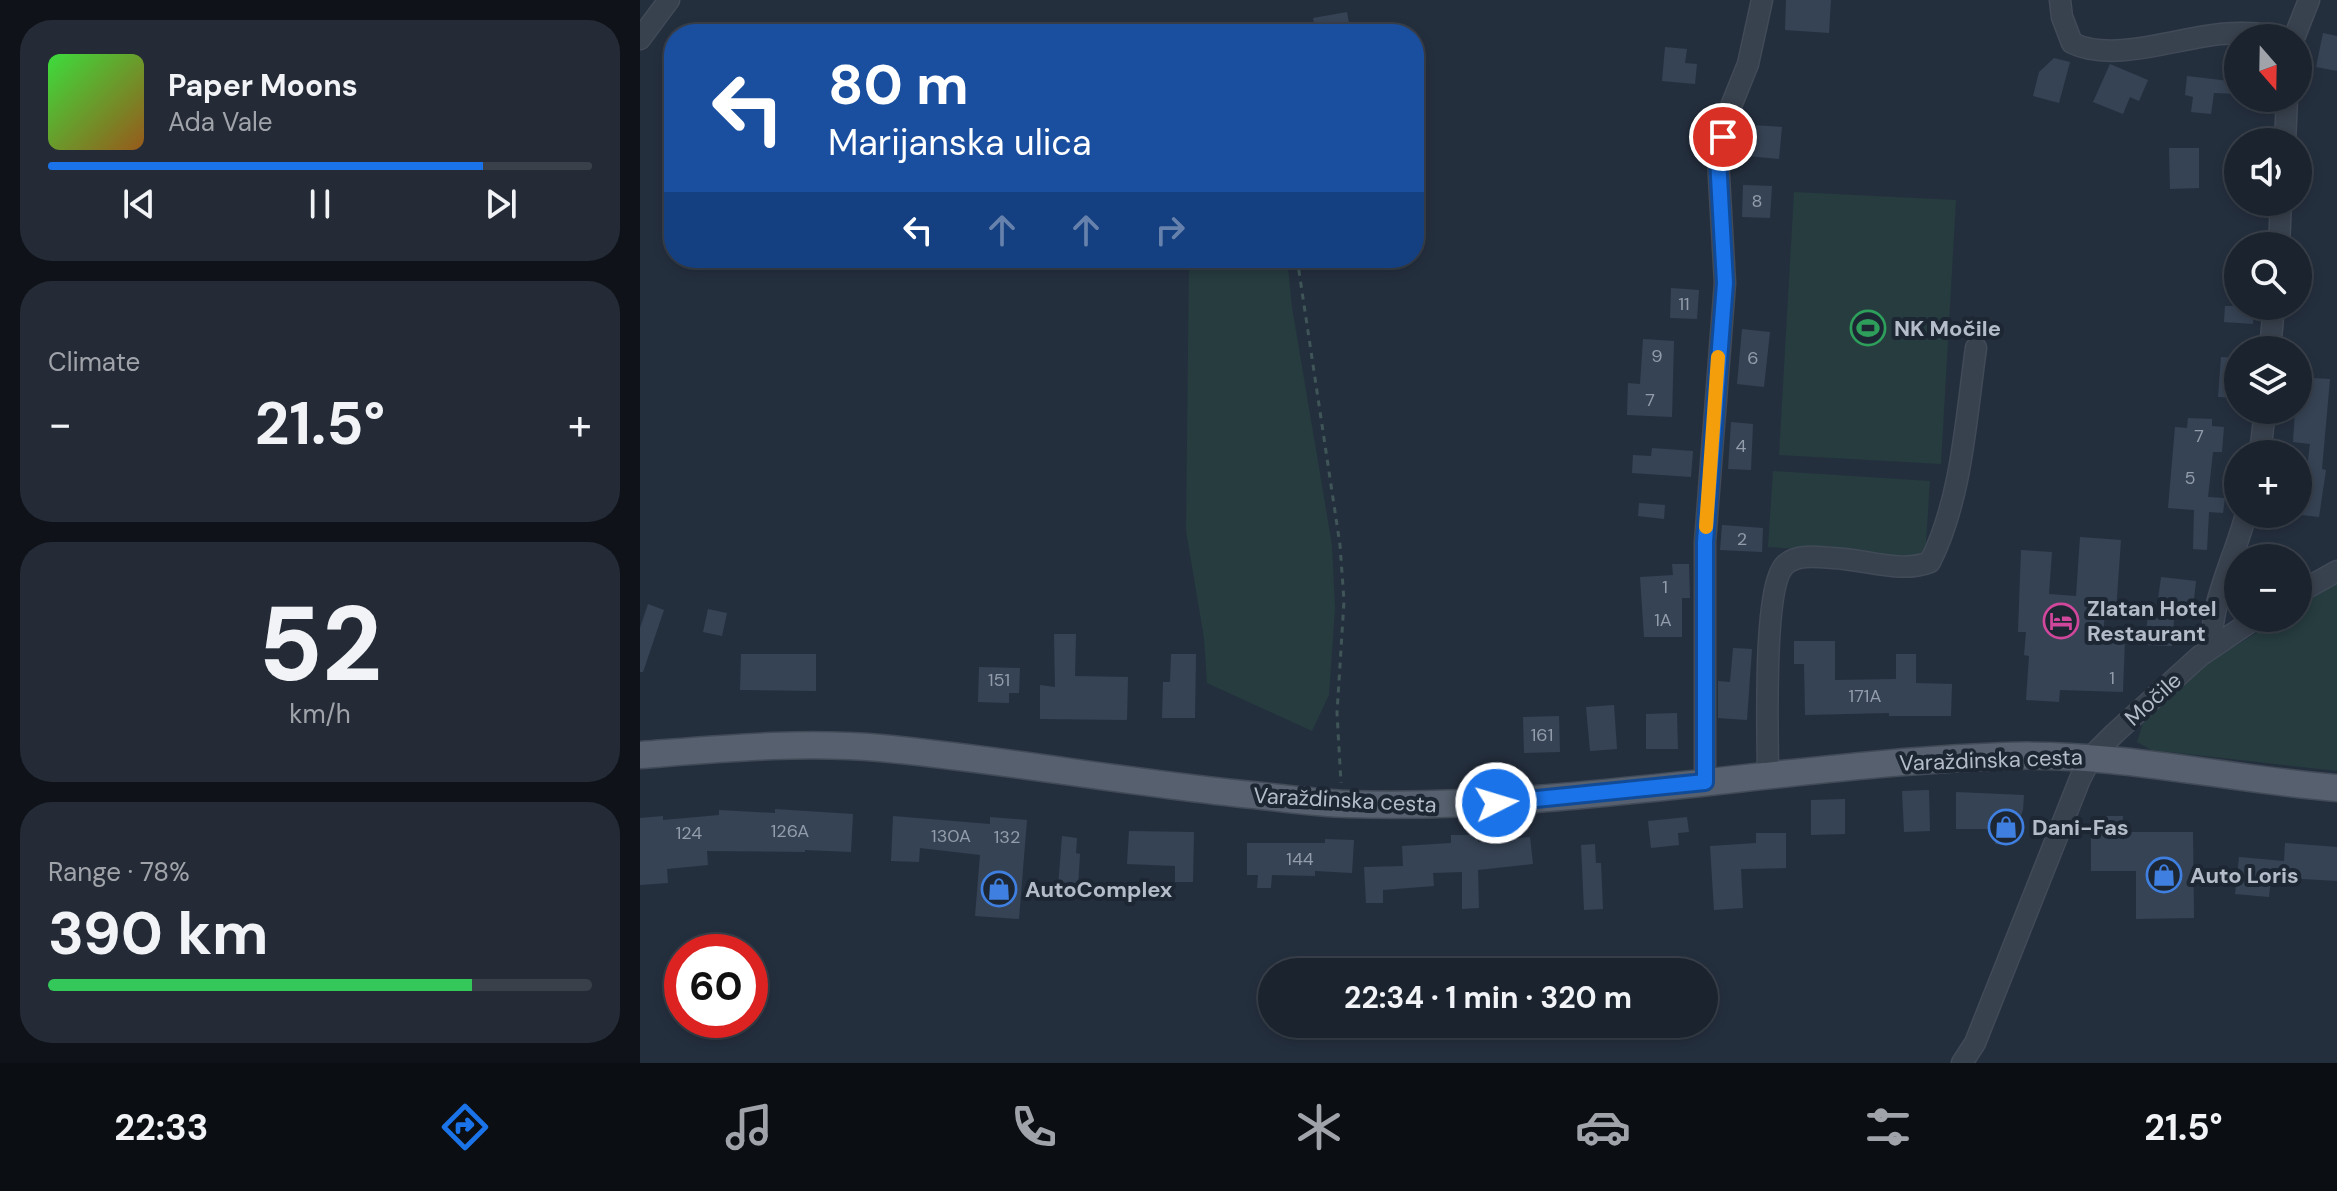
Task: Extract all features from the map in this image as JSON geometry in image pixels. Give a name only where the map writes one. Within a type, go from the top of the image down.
[{"type":"main road","name":"Varaždinska cesta","points":[[640,755],[758,747],[876,748],[1207,791],[1342,804],[1446,806],[1496,803],[1768,775],[2002,756],[2092,756],[2337,788]]},
{"type":"street","points":[[640,39],[669,0]]},
{"type":"street","points":[[1705,782],[1705,542],[1725,283],[1718,159],[1727,116],[1748,64],[1762,0]]},
{"type":"street","points":[[2060,0],[2062,17],[2072,43],[2095,51],[2122,50],[2224,34]]},
{"type":"street","points":[[2300,24],[2309,0]]},
{"type":"street","points":[[1768,775],[1770,629],[1774,582],[1784,565],[1800,557],[1910,567],[1930,562],[1938,546],[1959,467],[1976,348]]},
{"type":"street","points":[[2212,646],[2211,631],[2216,610],[2242,528]]},
{"type":"street","points":[[2312,585],[2337,571]]},
{"type":"street","name":"Močile","points":[[2092,756],[2212,646],[2234,632]]},
{"type":"street","points":[[1962,1063],[1975,1043],[2076,788],[2092,756]]},
{"type":"path","points":[[1298,268],[1340,545],[1344,601],[1337,713],[1342,804]]},
{"type":"green space","name":"NK Močile","points":[[1794,192],[1956,200],[1941,464],[1779,455]]},
{"type":"green space","points":[[1189,268],[1288,268],[1332,545],[1335,608],[1329,695],[1312,731],[1207,683],[1204,638],[1186,531]]},
{"type":"green space","points":[[1773,471],[1930,481],[1925,558],[1768,547]]},
{"type":"green space","points":[[2337,582],[2337,771],[2151,750],[2137,742],[2143,723],[2210,662],[2258,632],[2312,632],[2312,598]]},
{"type":"building","points":[[1786,0],[1831,0],[1829,33],[1785,30]]},
{"type":"building","points":[[1347,12],[1349,24],[1314,24],[1313,18]]},
{"type":"building","points":[[2323,33],[2337,36],[2337,71],[2316,67]]},
{"type":"building","points":[[1665,47],[1687,49],[1685,63],[1697,64],[1695,84],[1662,81]]},
{"type":"building","points":[[2054,58],[2070,62],[2059,103],[2033,96],[2039,72]]},
{"type":"building","points":[[2110,64],[2148,80],[2139,101],[2130,97],[2123,114],[2093,102]]},
{"type":"building","points":[[2187,76],[2224,80],[2224,93],[2214,93],[2211,114],[2191,112],[2193,97],[2185,95]]},
{"type":"building","points":[[1751,125],[1782,127],[1779,159],[1748,156]]},
{"type":"building","points":[[2169,148],[2199,148],[2199,188],[2170,189]]},
{"type":"building","points":[[1743,185],[1772,186],[1770,218],[1742,217]]},
{"type":"building","points":[[1671,288],[1699,290],[1697,319],[1670,318]]},
{"type":"building","points":[[2224,320],[2253,320],[2253,324]]},
{"type":"building","points":[[1742,329],[1770,332],[1764,387],[1737,384]]},
{"type":"building","points":[[1643,339],[1674,341],[1672,417],[1627,415],[1628,383],[1640,384]]},
{"type":"building","points":[[2221,357],[2224,357],[2224,397],[2218,397]]},
{"type":"building","points":[[2312,378],[2330,379],[2322,469],[2326,470],[2319,517],[2312,516],[2312,440],[2293,440],[2294,424],[2312,424]]},
{"type":"building","points":[[2188,418],[2212,419],[2212,426],[2224,427],[2222,452],[2213,452],[2208,497],[2224,498],[2223,513],[2209,512],[2207,550],[2193,549],[2194,510],[2168,508],[2175,427],[2187,428]]},
{"type":"building","points":[[1731,422],[1753,424],[1751,470],[1728,469]]},
{"type":"building","points":[[1652,448],[1693,451],[1691,477],[1632,473],[1633,455],[1651,456]]},
{"type":"building","points":[[1639,503],[1665,505],[1664,519],[1638,516]]},
{"type":"building","points":[[1722,525],[1763,528],[1762,552],[1720,550]]},
{"type":"building","name":"Zlatan Hotel Restaurant","points":[[2080,537],[2121,540],[2116,611],[2105,610],[2103,638],[2125,639],[2123,692],[2060,690],[2059,702],[2026,700],[2029,656],[2024,655],[2026,632],[2018,632],[2021,550],[2052,552],[2049,594],[2076,596]]},
{"type":"building","points":[[1672,564],[1689,564],[1690,598],[1682,598],[1682,637],[1644,637],[1640,577],[1673,575]]},
{"type":"building","points":[[2161,577],[2196,581],[2193,608],[2175,606],[2172,646],[2145,645],[2148,613],[2156,614]]},
{"type":"building","points":[[648,604],[664,610],[643,672],[640,672],[640,628]]},
{"type":"building","points":[[708,609],[727,613],[722,636],[703,632]]},
{"type":"building","points":[[1054,634],[1076,634],[1075,676],[1128,677],[1127,720],[1040,719],[1040,685],[1055,687]]},
{"type":"building","points":[[1794,641],[1835,641],[1835,680],[1896,679],[1896,654],[1916,654],[1916,683],[1952,684],[1951,716],[1889,716],[1889,713],[1805,715],[1804,664],[1794,664]]},
{"type":"building","points":[[1733,648],[1752,649],[1747,720],[1718,718],[1718,681],[1730,682]]},
{"type":"building","points":[[741,654],[816,654],[816,691],[740,690]]},
{"type":"building","points":[[1171,654],[1196,654],[1195,718],[1162,718],[1163,682],[1170,682]]},
{"type":"building","points":[[979,667],[1020,668],[1019,693],[1009,693],[1009,703],[978,702]]},
{"type":"building","points":[[1614,705],[1617,749],[1590,751],[1586,707]]},
{"type":"building","points":[[1677,713],[1678,749],[1646,749],[1646,714]]},
{"type":"building","points":[[1559,716],[1560,752],[1524,753],[1523,717]]},
{"type":"building","points":[[1929,790],[1930,831],[1904,832],[1902,791]]},
{"type":"building","points":[[1956,792],[2024,795],[2023,810],[2010,845],[1995,844],[1995,829],[1956,829]]},
{"type":"building","points":[[1845,799],[1845,834],[1811,835],[1811,800]]},
{"type":"building","points":[[775,809],[853,814],[851,852],[707,851],[708,865],[667,869],[668,883],[640,885],[640,818],[663,816],[663,820],[719,815],[719,810],[775,813]]},
{"type":"building","points":[[893,816],[990,824],[990,817],[1027,820],[1019,919],[975,916],[980,855],[920,848],[919,862],[891,861]]},
{"type":"building","name":"Auto Loris","points":[[2097,816],[2123,816],[2122,832],[2193,832],[2194,918],[2136,919],[2136,871],[2091,871],[2091,835],[2097,835]]},
{"type":"building","points":[[1687,817],[1689,832],[1678,833],[1679,845],[1651,848],[1648,821]]},
{"type":"building","points":[[1129,831],[1194,832],[1193,882],[1175,882],[1175,866],[1127,864]]},
{"type":"building","points":[[1756,833],[1786,833],[1786,868],[1741,869],[1743,908],[1714,910],[1710,846],[1756,843]]},
{"type":"building","points":[[1451,835],[1477,835],[1478,842],[1530,837],[1533,864],[1478,870],[1479,908],[1462,909],[1462,872],[1433,873],[1434,886],[1383,890],[1383,903],[1366,903],[1364,867],[1403,866],[1402,846],[1451,843]]},
{"type":"building","points":[[1062,836],[1077,838],[1076,853],[1080,854],[1078,888],[1058,887]]},
{"type":"building","points":[[1325,839],[1354,840],[1352,873],[1315,871],[1315,876],[1272,875],[1271,888],[1257,888],[1258,875],[1247,875],[1247,843],[1325,843]]},
{"type":"building","points":[[2285,843],[2337,847],[2337,881],[2271,877],[2269,897],[2235,894],[2239,857],[2284,861]]},
{"type":"building","points":[[1595,844],[1596,863],[1601,863],[1603,909],[1584,910],[1581,845]]},
{"type":"slow traffic","points":[[1706,527],[1718,357]]},
{"type":"place","name":"NK Močile","points":[[1868,328]]},
{"type":"place","name":"Zlatan Hotel Restaurant","points":[[2061,621]]},
{"type":"place","name":"Dani-Fas","points":[[2006,827]]},
{"type":"place","name":"Auto Loris","points":[[2164,875]]},
{"type":"place","name":"AutoComplex","points":[[999,889]]},
{"type":"route","points":[[1496,803],[1705,782],[1705,542],[1725,283],[1718,159],[1723,137]]}]
